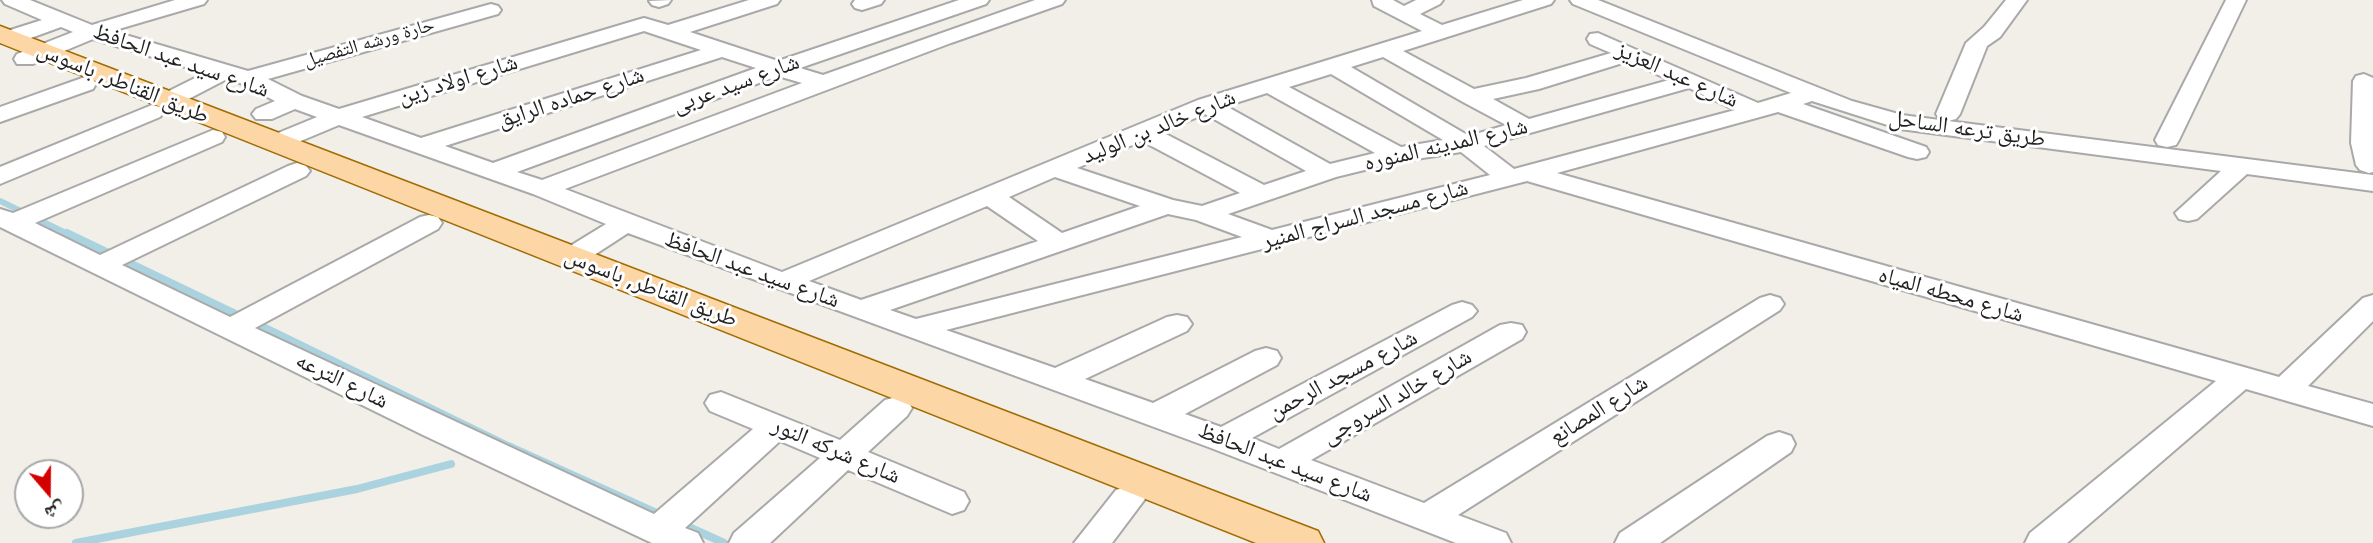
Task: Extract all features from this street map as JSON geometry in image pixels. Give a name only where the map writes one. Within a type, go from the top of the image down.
[{"type":"main road","name":"طريق القناطر, باسوس","points":[[15,46],[85,84],[160,106],[269,129],[572,257],[1303,543]]},
{"type":"main road","name":"طريق القناطر, باسوس","points":[[15,46],[160,106],[213,137],[1242,543]]},
{"type":"street","name":"شارع سيد عبد الحافظ","points":[[12,0],[91,32],[236,75],[294,101],[495,171],[783,282],[1157,415],[1493,543]]},
{"type":"street","points":[[15,46],[91,32],[197,0]]},
{"type":"street","points":[[368,128],[770,0]]},
{"type":"street","name":"شارع سيد عربى","points":[[495,171],[778,68],[979,0]]},
{"type":"street","points":[[542,189],[823,83],[1055,0]]},
{"type":"street","points":[[1403,14],[1433,0]]},
{"type":"street","name":"شارع خالد بن الوليد","points":[[783,282],[1206,105],[1544,0]]},
{"type":"street","name":"طريق ترعه الساحل","points":[[1580,0],[1813,94],[1857,110],[1926,127],[2242,166],[2371,171]]},
{"type":"street","points":[[1948,114],[1977,43],[1992,32],[2017,0]]},
{"type":"street","points":[[2167,140],[2236,0]]},
{"type":"street","name":"طريق ترعه الساحل","points":[[1626,1],[1839,89],[1877,100],[1948,114],[2167,140],[2371,171]]},
{"type":"street","points":[[1381,2],[1442,33]]},
{"type":"street","name":"حارة ورشه التفصيل","points":[[0,176],[236,75],[491,10]]},
{"type":"street","points":[[15,46],[64,19]]},
{"type":"street","name":"شارع اولاد زين","points":[[269,129],[338,117],[644,24],[671,31]]},
{"type":"street","points":[[671,31],[823,83]]},
{"type":"street","name":"شارع عبد العزيز","points":[[1598,39],[1690,81],[1768,108],[1917,152]]},
{"type":"street","points":[[1384,49],[1526,127]]},
{"type":"street","name":"شارع حماده الرايق","points":[[421,146],[722,50]]},
{"type":"street","points":[[1471,97],[1545,80],[1631,54]]},
{"type":"street","points":[[1332,65],[1519,175]]},
{"type":"street","name":"شارع المدينه المنوره","points":[[1203,214],[1327,172],[1466,144],[1690,81]]},
{"type":"street","points":[[2364,81],[2363,143],[2371,171]]},
{"type":"street","points":[[0,115],[85,84]]},
{"type":"street","points":[[1269,85],[1397,156]]},
{"type":"street","name":"شارع مسجد السراج المنير","points":[[914,329],[1519,175],[1813,94]]},
{"type":"street","points":[[269,129],[294,101]]},
{"type":"street","points":[[1206,105],[1327,172]]},
{"type":"street","points":[[1144,131],[1262,194]]},
{"type":"street","points":[[7,220],[213,137]]},
{"type":"street","points":[[2188,212],[2242,166]]},
{"type":"street","points":[[1055,169],[1166,206],[1203,214],[1273,239]]},
{"type":"street","points":[[100,265],[297,171]]},
{"type":"street","name":"شارع محطه المياه","points":[[1519,175],[2373,415]]},
{"type":"street","points":[[990,196],[1059,243]]},
{"type":"street","points":[[861,310],[1166,206]]},
{"type":"street","name":"شارع الترعه","points":[[7,220],[434,426],[672,536]]},
{"type":"street","points":[[232,328],[429,223]]},
{"type":"street","points":[[572,257],[626,223]]},
{"type":"street","name":"شارع المصانع","points":[[1428,517],[1770,304]]},
{"type":"street","points":[[2284,391],[2373,304]]},
{"type":"street","name":"شارع مسجد الرحمن","points":[[1223,440],[1462,311]]},
{"type":"street","points":[[1057,380],[1177,324]]},
{"type":"street","name":"شارع خالد السروجى","points":[[1282,462],[1511,332]]},
{"type":"street","points":[[1157,415],[1266,358]]},
{"type":"street","points":[[2043,543],[2239,378]]},
{"type":"street","name":"شارع شركه النور","points":[[720,403],[952,501]]},
{"type":"street","points":[[747,543],[896,408]]},
{"type":"street","points":[[672,536],[776,426]]},
{"type":"street","points":[[1633,543],[1779,444]]},
{"type":"street","points":[[1091,543],[1128,499]]},
{"type":"waterway","points":[[0,201],[70,235]]},
{"type":"waterway","points":[[67,233],[242,317]]},
{"type":"waterway","points":[[253,322],[508,446],[663,516]]},
{"type":"waterway","points":[[76,543],[357,489],[451,464]]},
{"type":"waterway","points":[[680,523],[724,543]]}]
